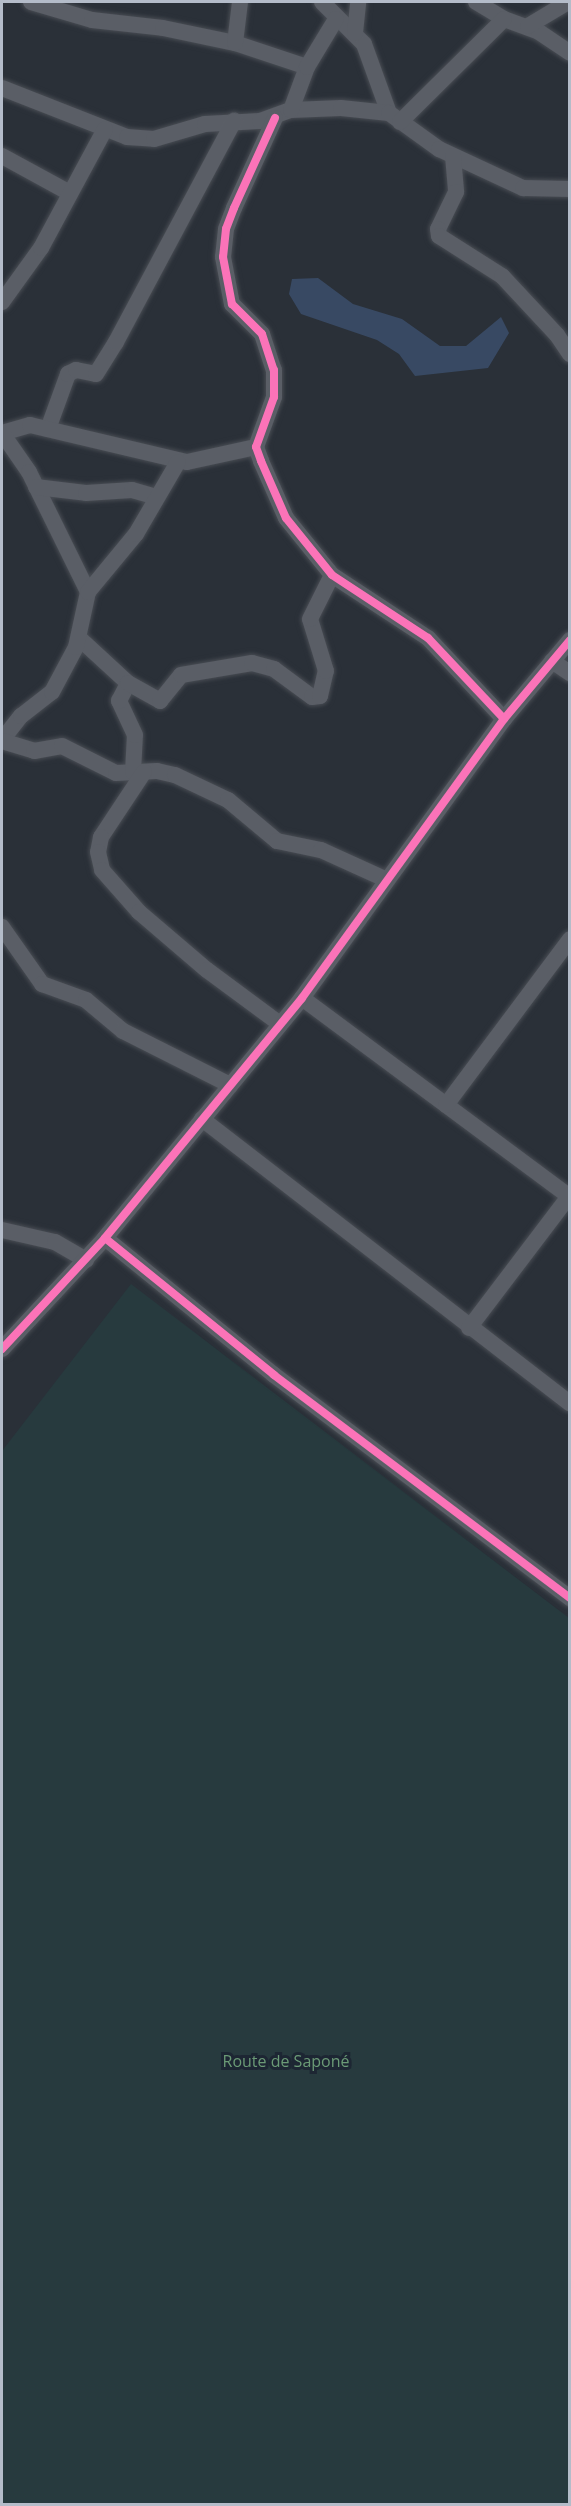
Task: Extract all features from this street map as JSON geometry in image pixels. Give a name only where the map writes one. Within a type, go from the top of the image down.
[{"type":"street","points":[[31,2],[93,20],[163,28],[235,43],[307,68]]},
{"type":"street","points":[[235,43],[240,2]]},
{"type":"street","points":[[322,2],[336,20],[355,33],[369,55],[394,118]]},
{"type":"street","points":[[355,33],[358,2]]},
{"type":"street","points":[[476,2],[504,19],[528,26],[570,53]]},
{"type":"street","points":[[528,26],[568,2]]},
{"type":"street","points":[[394,118],[504,19]]},
{"type":"street","points":[[291,110],[307,68],[336,20]]},
{"type":"street","points":[[2,88],[105,129],[127,136],[154,139],[205,124],[275,118],[291,110],[341,108],[394,118],[453,156],[523,188],[570,189]]},
{"type":"street","points":[[275,118],[226,229],[223,257],[232,304],[262,334],[274,370],[274,397],[256,447],[286,518],[332,575],[428,638],[504,718]]},
{"type":"street","points":[[48,429],[68,374],[76,370],[96,374],[116,342],[234,121]]},
{"type":"street","points":[[2,302],[41,248],[105,129]]},
{"type":"street","points":[[2,156],[70,193]]},
{"type":"street","points":[[453,156],[456,192],[438,229],[439,236],[502,276],[557,335],[570,354]]},
{"type":"street","points":[[87,592],[36,487],[2,433],[22,424],[178,462],[213,458],[256,447]]},
{"type":"street","points":[[178,462],[136,534],[87,592],[79,638],[52,692],[21,716],[2,740],[34,751],[62,746],[110,771],[166,772],[228,800],[277,842],[321,850],[387,880]]},
{"type":"street","points":[[36,487],[86,493],[132,490],[157,497]]},
{"type":"street","points":[[79,638],[128,683],[160,701],[181,675],[252,663],[274,669],[306,694],[319,697],[326,671],[310,619],[332,575]]},
{"type":"street","points":[[2,1348],[105,1238],[302,998],[504,718],[570,640]]},
{"type":"street","points":[[552,661],[570,674]]},
{"type":"street","points":[[128,683],[119,701],[135,735],[139,772],[101,837],[98,852],[102,870],[139,912],[207,970],[280,1024]]},
{"type":"street","points":[[2,927],[42,984],[86,1000],[123,1032],[230,1085]]},
{"type":"street","points":[[446,1105],[570,939]]},
{"type":"street","points":[[302,998],[569,1196],[469,1328]]},
{"type":"street","points":[[202,1119],[469,1328],[570,1403]]},
{"type":"street","points":[[2,1230],[55,1242],[86,1260]]},
{"type":"street","points":[[105,1238],[274,1375],[570,1598]]},
{"type":"green space","name":"Route de Saponé","points":[[131,1284],[569,1618],[569,2504],[2,2504],[2,1451]]},
{"type":"water","points":[[318,278],[353,304],[402,319],[440,346],[466,346],[501,317],[509,333],[488,368],[415,376],[399,354],[377,340],[301,314],[289,294],[292,279]]},
{"type":"cycle path","points":[[275,118],[226,229],[223,257],[232,304],[262,334],[274,370],[274,397],[256,447],[261,461],[286,518],[332,575],[428,638],[504,719]]},
{"type":"cycle path","points":[[2,1349],[105,1238],[302,998],[504,719],[570,640]]},
{"type":"cycle path","points":[[105,1238],[274,1375],[570,1598]]}]
